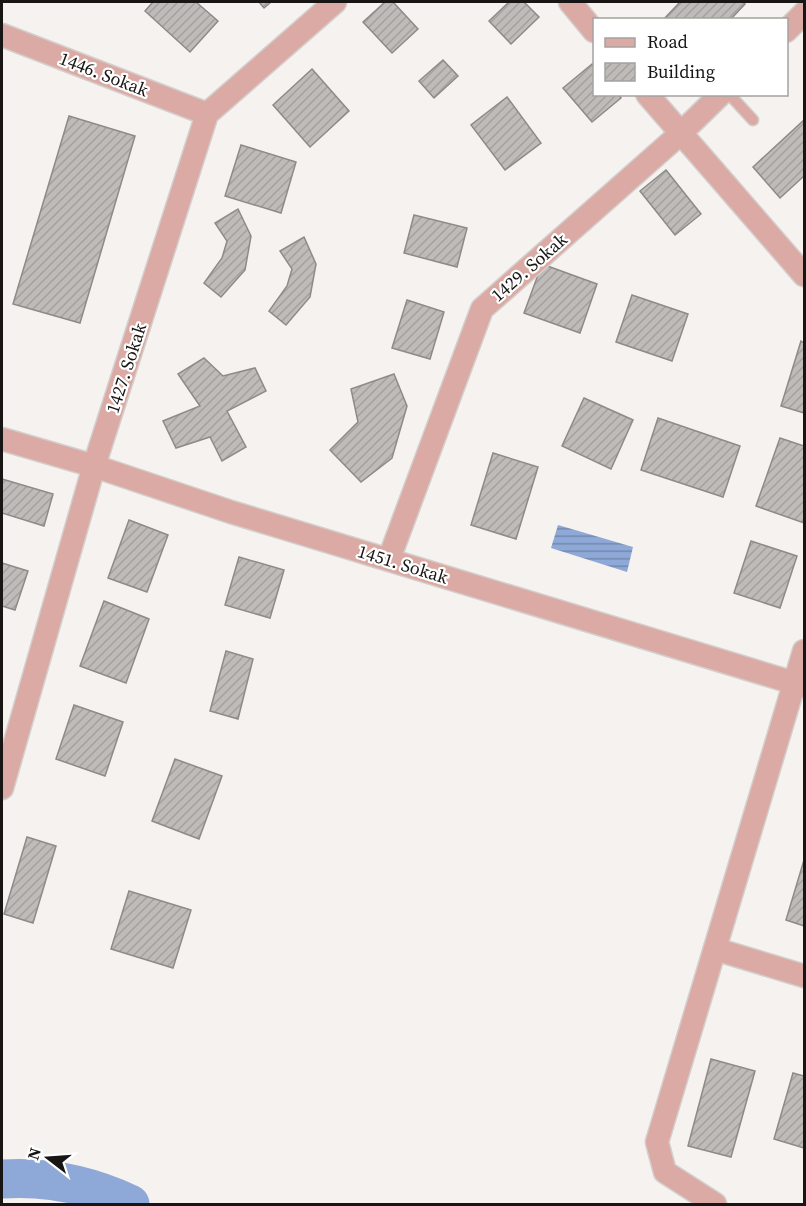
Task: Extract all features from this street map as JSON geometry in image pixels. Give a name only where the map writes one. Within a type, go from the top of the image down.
[{"type":"street","points":[[207,114],[335,2]]},
{"type":"street","points":[[570,2],[593,30]]},
{"type":"street","points":[[788,29],[804,13]]},
{"type":"street","name":"1446. Sokak","points":[[2,35],[207,114]]},
{"type":"street","points":[[649,96],[804,275]]},
{"type":"street","name":"1429. Sokak","points":[[389,559],[482,309],[680,134],[719,96]]},
{"type":"street","name":"1427. Sokak","points":[[2,788],[94,466],[207,114]]},
{"type":"street","name":"1451. Sokak","points":[[2,439],[94,466],[231,512],[800,684]]},
{"type":"street","points":[[715,1204],[664,1172],[657,1142],[715,949],[800,684],[804,651]]},
{"type":"street","points":[[715,949],[804,976]]},
{"type":"lane","points":[[731,96],[753,120]]},
{"type":"water","points":[[558,525],[633,547],[627,572],[551,548]]},
{"type":"building","points":[[153,2],[196,2],[218,21],[190,52],[145,11]]},
{"type":"building","points":[[259,2],[271,2],[264,8]]},
{"type":"building","points":[[385,2],[393,2],[418,29],[392,53],[363,22]]},
{"type":"building","points":[[509,2],[524,2],[539,17],[511,44],[489,21]]},
{"type":"building","points":[[680,2],[743,2],[745,4],[732,18],[665,18]]},
{"type":"building","points":[[443,60],[458,76],[434,98],[419,81]]},
{"type":"building","points":[[592,64],[593,96],[620,96],[621,98],[592,122],[563,88]]},
{"type":"building","points":[[312,69],[349,111],[310,147],[273,105]]},
{"type":"building","points":[[507,97],[541,143],[505,170],[471,125]]},
{"type":"building","points":[[69,116],[135,136],[80,323],[13,304]]},
{"type":"building","points":[[804,120],[804,176],[780,198],[753,167]]},
{"type":"building","points":[[241,145],[296,162],[281,213],[225,196]]},
{"type":"building","points":[[666,170],[701,214],[675,235],[640,191]]},
{"type":"building","points":[[238,209],[251,236],[245,270],[221,297],[204,283],[222,258],[227,241],[215,223]]},
{"type":"building","points":[[414,215],[467,228],[457,267],[404,253]]},
{"type":"building","points":[[304,237],[316,264],[310,297],[286,325],[269,311],[287,286],[292,269],[280,251]]},
{"type":"building","points":[[542,264],[597,284],[580,333],[524,313]]},
{"type":"building","points":[[632,295],[688,314],[672,361],[616,342]]},
{"type":"building","points":[[407,300],[444,312],[430,359],[392,348]]},
{"type":"building","points":[[801,341],[804,343],[804,413],[781,406]]},
{"type":"building","points":[[204,358],[223,376],[255,368],[266,391],[227,411],[246,447],[222,461],[210,437],[176,448],[163,421],[200,406],[178,374]]},
{"type":"building","points":[[394,374],[407,406],[392,458],[361,482],[330,450],[358,422],[351,389]]},
{"type":"building","points":[[584,398],[633,420],[611,469],[562,446]]},
{"type":"building","points":[[658,418],[740,446],[723,497],[641,470]]},
{"type":"building","points":[[780,438],[804,446],[804,523],[756,506]]},
{"type":"building","points":[[493,453],[538,467],[516,539],[471,525]]},
{"type":"building","points":[[2,479],[53,494],[44,526],[2,513]]},
{"type":"building","points":[[129,520],[168,535],[147,592],[108,578]]},
{"type":"building","points":[[751,541],[797,556],[780,608],[734,593]]},
{"type":"building","points":[[239,557],[284,570],[270,618],[225,605]]},
{"type":"building","points":[[2,563],[28,571],[15,610],[2,606]]},
{"type":"building","points":[[104,601],[149,619],[126,683],[80,666]]},
{"type":"building","points":[[226,651],[253,659],[238,719],[210,711]]},
{"type":"building","points":[[74,705],[123,722],[105,776],[56,759]]},
{"type":"building","points":[[175,759],[222,776],[199,839],[152,821]]},
{"type":"building","points":[[27,837],[56,846],[33,923],[4,914]]},
{"type":"building","points":[[804,860],[804,926],[786,920]]},
{"type":"building","points":[[129,891],[191,910],[173,968],[111,949]]},
{"type":"building","points":[[711,1059],[755,1071],[731,1157],[688,1146]]},
{"type":"building","points":[[793,1073],[804,1076],[804,1148],[774,1139]]},
{"type":"waterway","points":[[2,1179],[35,1179],[68,1183],[115,1197],[130,1204]]}]
